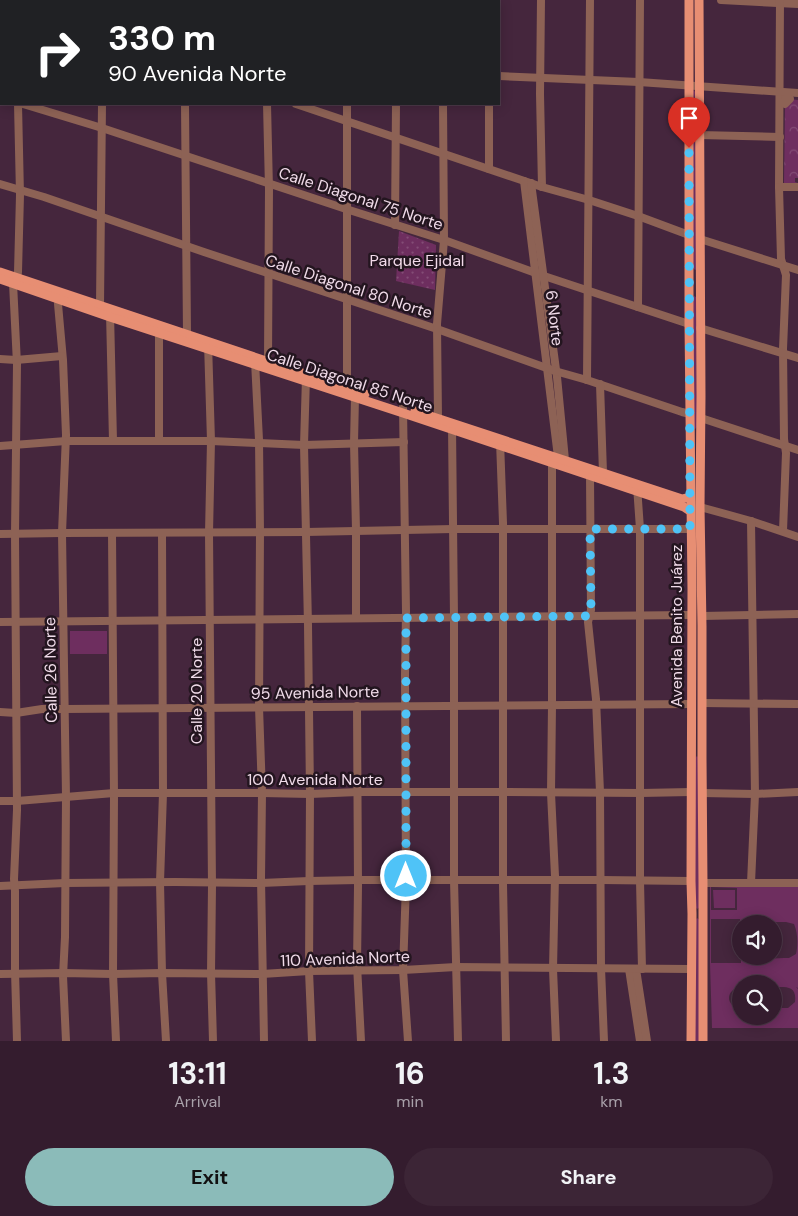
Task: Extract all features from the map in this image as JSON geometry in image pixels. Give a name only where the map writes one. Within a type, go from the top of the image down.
[{"type":"main road","name":"Avenida Benito Juárez","points":[[689,0],[690,529],[691,563],[702,616],[703,1041]]},
{"type":"main road","name":"Avenida Benito Juárez","points":[[691,1041],[691,616],[701,565],[699,0]]},
{"type":"main road","points":[[689,268],[694,272],[700,270]]},
{"type":"main road","name":"Calle Diagonal 85 Norte","points":[[0,272],[15,281],[59,298],[187,334],[208,345]]},
{"type":"main road","name":"Calle Diagonal 85 Norte","points":[[0,279],[15,281],[100,306],[110,313],[159,333],[208,345],[306,378],[355,397],[438,418],[452,426]]},
{"type":"main road","points":[[689,295],[695,292],[700,296]]},
{"type":"main road","name":"Calle Diagonal 85 Norte","points":[[255,361],[268,361],[306,378],[347,388],[403,410],[500,442],[604,473],[684,506],[690,511]]},
{"type":"main road","points":[[690,424],[694,430],[701,422]]},
{"type":"main road","points":[[690,445],[696,443],[700,446]]},
{"type":"main road","name":"Calle Diagonal 85 Norte","points":[[558,460],[590,475],[682,499],[690,497]]},
{"type":"main road","points":[[691,563],[695,567],[701,565]]},
{"type":"main road","points":[[691,742],[696,746],[702,743]]},
{"type":"main road","points":[[692,756],[696,754],[702,758]]},
{"type":"main road","points":[[692,914],[703,914]]},
{"type":"street","points":[[541,0],[542,187]]},
{"type":"street","points":[[588,380],[590,0]]},
{"type":"street","points":[[638,306],[640,0]]},
{"type":"street","points":[[721,0],[798,4]]},
{"type":"street","points":[[780,2],[780,260],[786,275],[783,353],[786,453],[783,532]]},
{"type":"street","points":[[500,76],[639,82],[798,93]]},
{"type":"street","points":[[17,1041],[14,879],[17,802],[14,534],[16,445],[15,281],[18,272],[20,190],[18,105]]},
{"type":"street","name":"Calle Diagonal 75 Norte","points":[[26,105],[186,155],[444,240],[540,275],[689,324]]},
{"type":"street","points":[[100,306],[102,105]]},
{"type":"street","points":[[185,105],[187,334]]},
{"type":"street","points":[[267,105],[268,361]]},
{"type":"street","points":[[299,105],[542,187],[589,200],[689,234]]},
{"type":"street","points":[[347,105],[347,388]]},
{"type":"street","points":[[395,225],[396,105]]},
{"type":"street","points":[[438,418],[437,329],[444,240],[443,105]]},
{"type":"street","points":[[489,105],[489,169]]},
{"type":"street","points":[[699,135],[780,137]]},
{"type":"street","name":"6 Norte","points":[[528,182],[551,369],[558,460],[552,529],[551,793],[554,880],[553,969],[556,1041]]},
{"type":"street","name":"Calle Diagonal 80 Norte","points":[[0,184],[44,197],[268,274],[690,414]]},
{"type":"street","points":[[779,187],[798,187]]},
{"type":"street","points":[[700,239],[798,270]]},
{"type":"street","name":"Calle 26 Norte","points":[[59,298],[66,441],[62,533],[66,797],[63,973],[66,1041]]},
{"type":"street","points":[[110,313],[112,441]]},
{"type":"street","points":[[700,328],[798,358]]},
{"type":"street","points":[[159,333],[159,441]]},
{"type":"street","name":"Calle 20 Norte","points":[[208,345],[211,441],[209,533],[213,1041]]},
{"type":"street","points":[[0,359],[16,360],[62,356]]},
{"type":"street","points":[[255,361],[259,443],[261,884],[264,1041]]},
{"type":"street","points":[[306,378],[304,444],[310,794],[309,971],[312,1041]]},
{"type":"street","points":[[600,384],[604,473]]},
{"type":"street","points":[[355,397],[356,618]]},
{"type":"street","points":[[403,410],[406,618],[406,881],[403,970],[408,1041]]},
{"type":"street","points":[[701,422],[798,450]]},
{"type":"street","points":[[452,426],[454,880],[458,1041]]},
{"type":"street","points":[[0,446],[66,441],[211,441],[304,444],[404,442]]},
{"type":"street","points":[[500,442],[506,1041]]},
{"type":"street","points":[[590,475],[591,610],[588,622],[596,704],[600,792],[601,968],[604,1041]]},
{"type":"street","points":[[637,488],[640,529],[641,696],[640,880],[636,969],[640,1041]]},
{"type":"street","points":[[700,507],[751,521],[798,537]]},
{"type":"street","points":[[751,521],[755,794],[752,883]]},
{"type":"street","points":[[0,534],[453,529],[690,529]]},
{"type":"street","points":[[112,533],[114,708],[113,974],[116,1041]]},
{"type":"street","points":[[162,533],[163,793],[160,882],[166,1041]]},
{"type":"street","points":[[702,616],[798,614]]},
{"type":"street","points":[[0,622],[691,616]]},
{"type":"street","points":[[702,703],[798,704]]},
{"type":"street","name":"95 Avenida Norte","points":[[0,712],[16,713],[42,709],[114,708],[691,704]]},
{"type":"street","points":[[357,706],[358,971],[361,1041]]},
{"type":"street","name":"100 Avenida Norte","points":[[0,801],[17,802],[114,793],[691,792]]},
{"type":"street","points":[[702,792],[755,794],[798,792]]},
{"type":"street","points":[[0,886],[114,882],[261,884],[358,880],[691,881]]},
{"type":"street","points":[[703,883],[798,883]]},
{"type":"street","name":"110 Avenida Norte","points":[[0,974],[262,974],[456,967],[691,969]]},
{"type":"street","points":[[636,969],[648,1041]]},
{"type":"green space","points":[[694,90],[697,269],[695,270],[693,268],[692,91]]},
{"type":"green space","points":[[790,99],[798,100],[798,178],[795,178],[795,182],[798,183],[784,183],[785,104]]},
{"type":"green space","name":"Parque Ejidal","points":[[399,231],[436,245],[435,290],[396,281]]},
{"type":"green space","points":[[694,296],[696,297],[697,427],[695,429],[693,426]]},
{"type":"green space","points":[[70,631],[107,631],[107,654],[70,654]]},
{"type":"green space","points":[[697,756],[700,907],[697,909],[695,906],[695,758]]},
{"type":"green space","points":[[798,886],[798,988],[796,987],[798,989],[798,1028],[712,1028],[710,964],[710,887]],"holes":[[[711,887],[737,888],[737,910],[711,910]]]},
{"type":"green space","points":[[713,890],[735,890],[735,908],[714,908]]},
{"type":"green space","points":[[697,918],[700,920],[700,1041],[695,1041],[695,921]]},
{"type":"route","points":[[406,876],[406,618],[589,616],[591,610],[590,529],[690,529],[689,148]]}]
